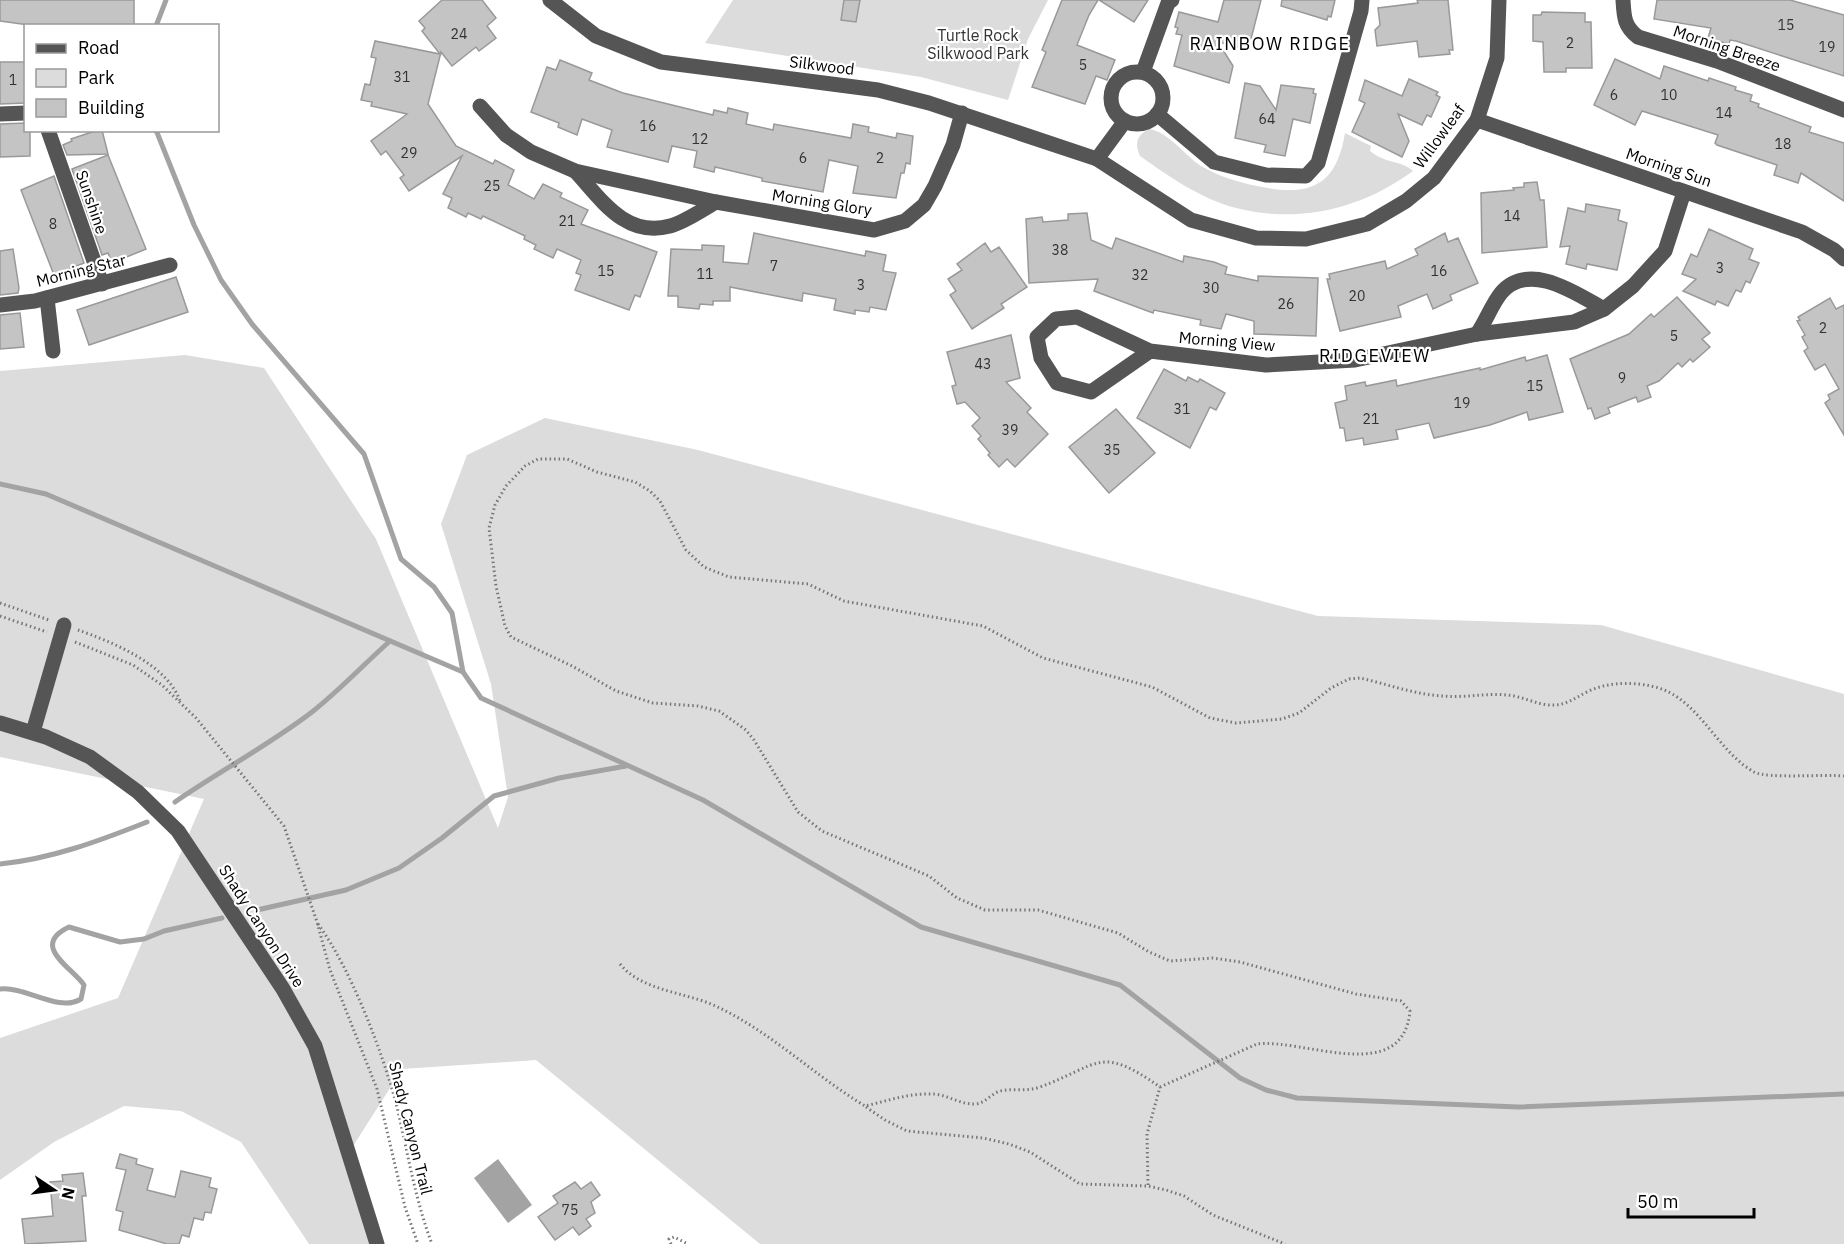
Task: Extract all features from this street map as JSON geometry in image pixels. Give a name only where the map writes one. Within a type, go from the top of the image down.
[{"type":"street","name":"Silkwood","points":[[550,0],[596,36],[661,62],[878,90],[962,113],[1097,159]]},
{"type":"street","points":[[1143,72],[1152,40],[1168,3],[1172,0]]},
{"type":"street","points":[[1157,114],[1214,162],[1266,175],[1306,177],[1318,163],[1361,11],[1362,0]]},
{"type":"street","name":"Willowleaf","points":[[1097,159],[1191,220],[1256,237],[1306,239],[1366,224],[1406,201],[1434,178],[1477,120],[1497,57],[1499,0]]},
{"type":"street","name":"Morning Breeze","points":[[1623,0],[1624,20],[1628,30],[1638,37],[1717,62],[1844,110]]},
{"type":"street","points":[[1143,72],[1157,81],[1162,89],[1162,107],[1157,114],[1142,124],[1125,121],[1118,116],[1111,101],[1114,85],[1126,74],[1143,72]]},
{"type":"street","name":"Morning Glory","points":[[480,106],[506,135],[531,152],[575,171],[716,202],[874,230],[905,221],[924,205],[953,145],[962,113]]},
{"type":"street","points":[[0,114],[24,113]]},
{"type":"street","name":"Morning Sun","points":[[1477,120],[1802,232],[1834,250],[1844,259]]},
{"type":"street","points":[[1097,159],[1125,121]]},
{"type":"street","name":"Sunshine","points":[[49,132],[102,284]]},
{"type":"street","name":"Morning Glory","points":[[575,171],[606,206],[625,222],[647,228],[671,226],[716,202]]},
{"type":"street","name":"Morning View","points":[[1150,351],[1091,392],[1057,383],[1041,358],[1037,337],[1056,319],[1077,317],[1150,351],[1266,365],[1354,360],[1477,334],[1574,322],[1604,309],[1633,286],[1665,251],[1684,192]]},
{"type":"street","name":"Morning Star","points":[[0,304],[47,298],[170,265]]},
{"type":"street","points":[[1477,334],[1501,293],[1515,282],[1528,279],[1555,283],[1604,309]]},
{"type":"street","points":[[47,298],[53,351]]},
{"type":"street","points":[[33,732],[62,631]]},
{"type":"street","name":"Shady Canyon Drive","points":[[0,723],[33,732],[90,757],[138,792],[178,831],[283,988],[315,1046],[377,1244]]},
{"type":"path","points":[[1148,1186],[1147,1134],[1160,1087],[1242,1051],[1271,1042],[1349,1055],[1383,1052],[1402,1037],[1409,1023],[1410,1011],[1401,1001],[1356,994],[1240,962],[1213,958],[1170,962],[1118,933],[1038,910],[978,908],[957,898],[929,876],[850,844],[811,824],[788,798],[754,740],[719,711],[698,706],[653,703],[616,691],[572,666],[511,637],[505,626],[496,586],[489,528],[495,505],[506,486],[525,466],[538,459],[555,458],[635,482],[660,501],[686,550],[704,567],[729,577],[808,584],[844,601],[983,626],[1043,658],[1152,687],[1210,718],[1236,723],[1282,719],[1299,713],[1330,688],[1349,679],[1360,678],[1443,696],[1493,693],[1514,695],[1551,705],[1567,704],[1590,691],[1632,683],[1655,687],[1674,695],[1697,716],[1729,752],[1755,773],[1774,776],[1820,774],[1844,776]]},
{"type":"path","name":"Shady Canyon Trail","points":[[0,603],[133,665],[162,685],[196,718],[284,826],[296,856],[330,970],[365,1053],[377,1089],[405,1207],[418,1244]]},
{"type":"path","name":"Shady Canyon Trail","points":[[0,616],[113,642],[130,652],[176,688],[181,702]]},
{"type":"path","name":"Shady Canyon Trail","points":[[317,922],[339,958],[386,1071],[417,1203],[432,1244]]},
{"type":"path","points":[[620,964],[633,977],[712,1005],[761,1031],[885,1120],[907,1131],[983,1138],[1009,1144],[1030,1152],[1080,1184],[1148,1186],[1184,1196],[1213,1215],[1285,1244]]},
{"type":"path","points":[[865,1106],[911,1095],[935,1094],[966,1104],[980,1104],[1001,1091],[1038,1089],[1098,1060],[1118,1062],[1140,1073],[1160,1087]]},
{"type":"path","points":[[671,1244],[669,1239],[674,1237],[688,1244]]},
{"type":"green space","name":"Turtle Rock Silkwood Park","points":[[733,0],[1048,0],[1028,39],[1008,100],[921,77],[705,43]]},
{"type":"green space","points":[[1149,129],[1163,134],[1201,166],[1214,173],[1242,183],[1275,189],[1305,189],[1327,177],[1341,152],[1345,133],[1371,146],[1370,151],[1376,155],[1413,171],[1393,184],[1351,204],[1306,213],[1260,213],[1210,199],[1173,179],[1140,156],[1137,147],[1138,140]]},
{"type":"green space","points":[[185,355],[264,368],[376,539],[498,828],[508,797],[491,684],[441,524],[467,455],[545,418],[698,450],[1318,616],[1601,625],[1844,694],[1844,1244],[760,1244],[536,1060],[402,1069],[350,1151],[378,1244],[309,1244],[241,1142],[181,1111],[124,1106],[54,1142],[0,1180],[0,1038],[118,998],[204,799],[0,757],[0,371]]},
{"type":"shaded area","points":[[498,1159],[532,1205],[508,1223],[474,1178]]},
{"type":"building","points":[[0,0],[134,0],[134,24],[24,24],[0,21]]},
{"type":"building","points":[[442,0],[482,0],[496,18],[487,26],[496,38],[479,51],[476,47],[452,66],[441,52],[428,104],[456,146],[493,164],[495,160],[514,170],[508,185],[534,199],[543,184],[562,193],[560,197],[588,210],[581,224],[657,252],[640,297],[635,295],[629,310],[575,290],[581,275],[576,273],[581,260],[557,249],[553,258],[534,249],[536,245],[524,239],[525,236],[483,216],[481,219],[468,213],[466,217],[448,208],[452,198],[443,194],[462,156],[409,191],[400,178],[404,175],[386,151],[381,155],[371,141],[407,114],[371,106],[372,102],[361,100],[365,84],[370,85],[376,58],[371,57],[375,41],[440,54],[422,31],[425,28],[419,21]]},
{"type":"building","points":[[844,0],[860,0],[856,22],[841,20]]},
{"type":"building","points":[[1062,0],[1098,0],[1089,15],[1077,45],[1115,60],[1107,80],[1096,76],[1085,104],[1032,87],[1046,52],[1042,50]]},
{"type":"building","points":[[1099,0],[1148,0],[1134,22]]},
{"type":"building","points":[[1224,0],[1261,0],[1251,39],[1246,38],[1242,48],[1218,42],[1233,66],[1229,83],[1174,66],[1182,35],[1176,34],[1178,28],[1175,27],[1179,12],[1218,22]]},
{"type":"building","points":[[1282,0],[1335,0],[1331,17],[1328,16],[1327,20],[1281,6]]},
{"type":"building","points":[[1417,0],[1448,0],[1453,50],[1449,50],[1450,54],[1419,57],[1417,41],[1377,46],[1375,30],[1380,25],[1378,8],[1418,3]]},
{"type":"building","points":[[1657,0],[1790,0],[1844,15],[1844,76],[1736,41],[1730,40],[1729,44],[1708,38],[1711,28],[1654,19]]},
{"type":"building","points":[[1542,12],[1585,13],[1585,22],[1591,22],[1592,68],[1566,68],[1566,72],[1544,72],[1543,42],[1533,41],[1533,15],[1541,15]]},
{"type":"building","points":[[1615,59],[1660,79],[1664,66],[1708,81],[1709,78],[1736,87],[1735,90],[1752,95],[1750,101],[1759,104],[1758,107],[1811,127],[1809,132],[1844,143],[1844,201],[1801,173],[1798,183],[1774,175],[1777,165],[1717,145],[1715,143],[1718,135],[1642,111],[1635,125],[1594,105]]},
{"type":"building","points":[[560,60],[592,73],[589,80],[623,93],[713,115],[714,110],[727,113],[728,108],[748,113],[746,124],[773,130],[774,124],[851,138],[853,124],[869,127],[868,132],[896,138],[897,133],[913,136],[910,164],[906,163],[904,173],[901,173],[896,198],[853,193],[858,166],[829,160],[823,192],[762,181],[762,178],[715,167],[714,172],[694,167],[697,151],[672,146],[668,162],[607,147],[612,130],[582,119],[577,135],[558,127],[559,123],[531,112],[547,67],[556,70]]},
{"type":"building","points":[[0,62],[24,62],[24,103],[0,104]]},
{"type":"building","points":[[1409,79],[1438,92],[1436,95],[1440,97],[1431,117],[1427,115],[1422,125],[1398,114],[1409,141],[1402,157],[1352,132],[1365,103],[1359,100],[1365,80],[1402,96]]},
{"type":"building","points":[[1245,83],[1260,86],[1276,110],[1281,85],[1314,89],[1313,93],[1316,94],[1310,123],[1293,119],[1285,156],[1264,152],[1266,145],[1235,138]]},
{"type":"building","points":[[24,123],[24,132],[30,132],[30,156],[0,157],[0,124]]},
{"type":"building","points":[[92,132],[102,132],[108,154],[67,155],[63,145],[72,141],[71,139]]},
{"type":"building","points":[[108,155],[146,249],[112,263],[108,253],[102,255],[72,169]]},
{"type":"building","points":[[54,176],[84,263],[54,275],[21,190]]},
{"type":"building","points":[[1537,182],[1540,200],[1544,200],[1547,247],[1482,253],[1481,193],[1514,190],[1513,188],[1524,187],[1524,183]]},
{"type":"building","points":[[1586,204],[1620,210],[1618,220],[1627,223],[1617,270],[1587,264],[1586,269],[1566,264],[1570,246],[1560,247],[1568,208],[1585,212]]},
{"type":"building","points":[[1087,213],[1091,240],[1112,249],[1116,238],[1183,262],[1184,256],[1214,262],[1227,267],[1225,274],[1258,281],[1258,276],[1318,278],[1316,336],[1254,334],[1254,321],[1226,314],[1221,329],[1200,325],[1201,320],[1154,310],[1153,313],[1094,291],[1098,279],[1029,283],[1026,219],[1042,217],[1043,222],[1068,220],[1068,214]]},
{"type":"building","points":[[1709,229],[1753,249],[1749,259],[1759,263],[1750,283],[1746,281],[1741,292],[1736,290],[1728,306],[1717,301],[1715,305],[1683,291],[1696,279],[1682,274],[1691,254],[1697,257]]},
{"type":"building","points":[[754,233],[865,256],[866,251],[886,255],[883,271],[896,273],[886,310],[870,307],[869,312],[855,310],[855,314],[834,310],[836,299],[803,293],[802,301],[730,287],[730,301],[713,301],[713,305],[700,304],[699,309],[678,307],[678,296],[668,296],[671,249],[702,250],[702,245],[724,246],[723,262],[748,264]]},
{"type":"building","points":[[1445,233],[1448,242],[1458,238],[1478,283],[1450,295],[1452,300],[1433,309],[1427,294],[1398,306],[1401,317],[1340,331],[1327,279],[1330,279],[1329,274],[1385,261],[1387,269],[1418,255],[1415,249]]},
{"type":"building","points":[[985,243],[991,252],[999,247],[1027,287],[1001,304],[1004,308],[972,329],[950,295],[956,291],[948,279],[962,270],[957,264]]},
{"type":"building","points":[[13,249],[18,293],[0,295],[0,251]]},
{"type":"building","points":[[176,277],[188,312],[89,345],[77,310]]},
{"type":"building","points":[[1677,297],[1710,333],[1702,339],[1710,347],[1693,362],[1690,359],[1682,367],[1678,363],[1659,381],[1647,386],[1651,397],[1638,402],[1636,397],[1608,408],[1610,413],[1595,419],[1591,408],[1588,409],[1570,359],[1629,334],[1651,314],[1654,317]]},
{"type":"building","points":[[1830,298],[1836,309],[1844,305],[1844,435],[1825,403],[1830,399],[1828,395],[1839,389],[1825,364],[1815,370],[1804,351],[1808,348],[1802,337],[1805,335],[1797,321],[1800,320],[1798,317]]},
{"type":"building","points":[[20,313],[24,347],[0,349],[0,315]]},
{"type":"building","points":[[1011,335],[1020,378],[1006,382],[1031,408],[1027,412],[1048,434],[1015,467],[1007,459],[999,467],[988,455],[990,453],[978,439],[981,436],[972,426],[980,418],[965,402],[957,404],[952,386],[956,385],[947,352]]},
{"type":"building","points":[[1547,355],[1563,412],[1529,420],[1527,412],[1490,425],[1434,438],[1429,423],[1396,430],[1398,439],[1364,445],[1363,438],[1346,441],[1344,428],[1340,428],[1335,403],[1347,400],[1345,386],[1365,382],[1366,386],[1396,380],[1397,386],[1480,368],[1480,370],[1525,357],[1526,361]]},
{"type":"building","points":[[1164,369],[1186,381],[1188,377],[1198,382],[1200,379],[1225,393],[1216,410],[1210,407],[1190,448],[1137,418]]},
{"type":"building","points":[[1116,409],[1155,453],[1109,493],[1069,447]]},
{"type":"building","points":[[120,1154],[137,1159],[136,1164],[153,1169],[147,1190],[175,1197],[181,1171],[211,1178],[209,1187],[217,1189],[211,1213],[205,1212],[203,1220],[194,1218],[189,1237],[182,1235],[179,1244],[167,1244],[119,1230],[123,1212],[116,1210],[126,1170],[116,1168]]},
{"type":"building","points":[[83,1173],[86,1196],[82,1196],[86,1241],[25,1244],[22,1219],[53,1216],[50,1182],[63,1181],[62,1175]]},
{"type":"building","points":[[575,1182],[581,1189],[591,1182],[600,1195],[591,1202],[595,1213],[586,1219],[591,1226],[579,1235],[573,1227],[555,1240],[538,1217],[558,1203],[553,1196]]},
{"type":"waterway","points":[[157,24],[166,0]]},
{"type":"waterway","points":[[157,132],[194,225],[221,280],[252,324],[364,454],[401,559],[434,587],[452,613],[463,672],[481,698],[703,800],[921,927],[1120,985],[1240,1078],[1266,1090],[1297,1098],[1518,1107],[1844,1094]]},
{"type":"waterway","points":[[0,484],[46,494],[463,672]]},
{"type":"waterway","points":[[175,802],[279,736],[312,712],[390,641]]},
{"type":"waterway","points":[[257,910],[346,890],[399,868],[442,838],[494,796],[559,778],[626,766]]},
{"type":"waterway","points":[[0,864],[56,854],[147,822]]},
{"type":"waterway","points":[[0,989],[20,991],[62,1003],[81,999],[84,985],[57,957],[53,949],[53,942],[58,934],[69,927],[120,942],[144,939],[164,931],[222,918]]},
{"type":"district","name":"RAINBOW RIDGE","points":[[1270,43]]},
{"type":"district","name":"RIDGEVIEW","points":[[1375,355]]}]
